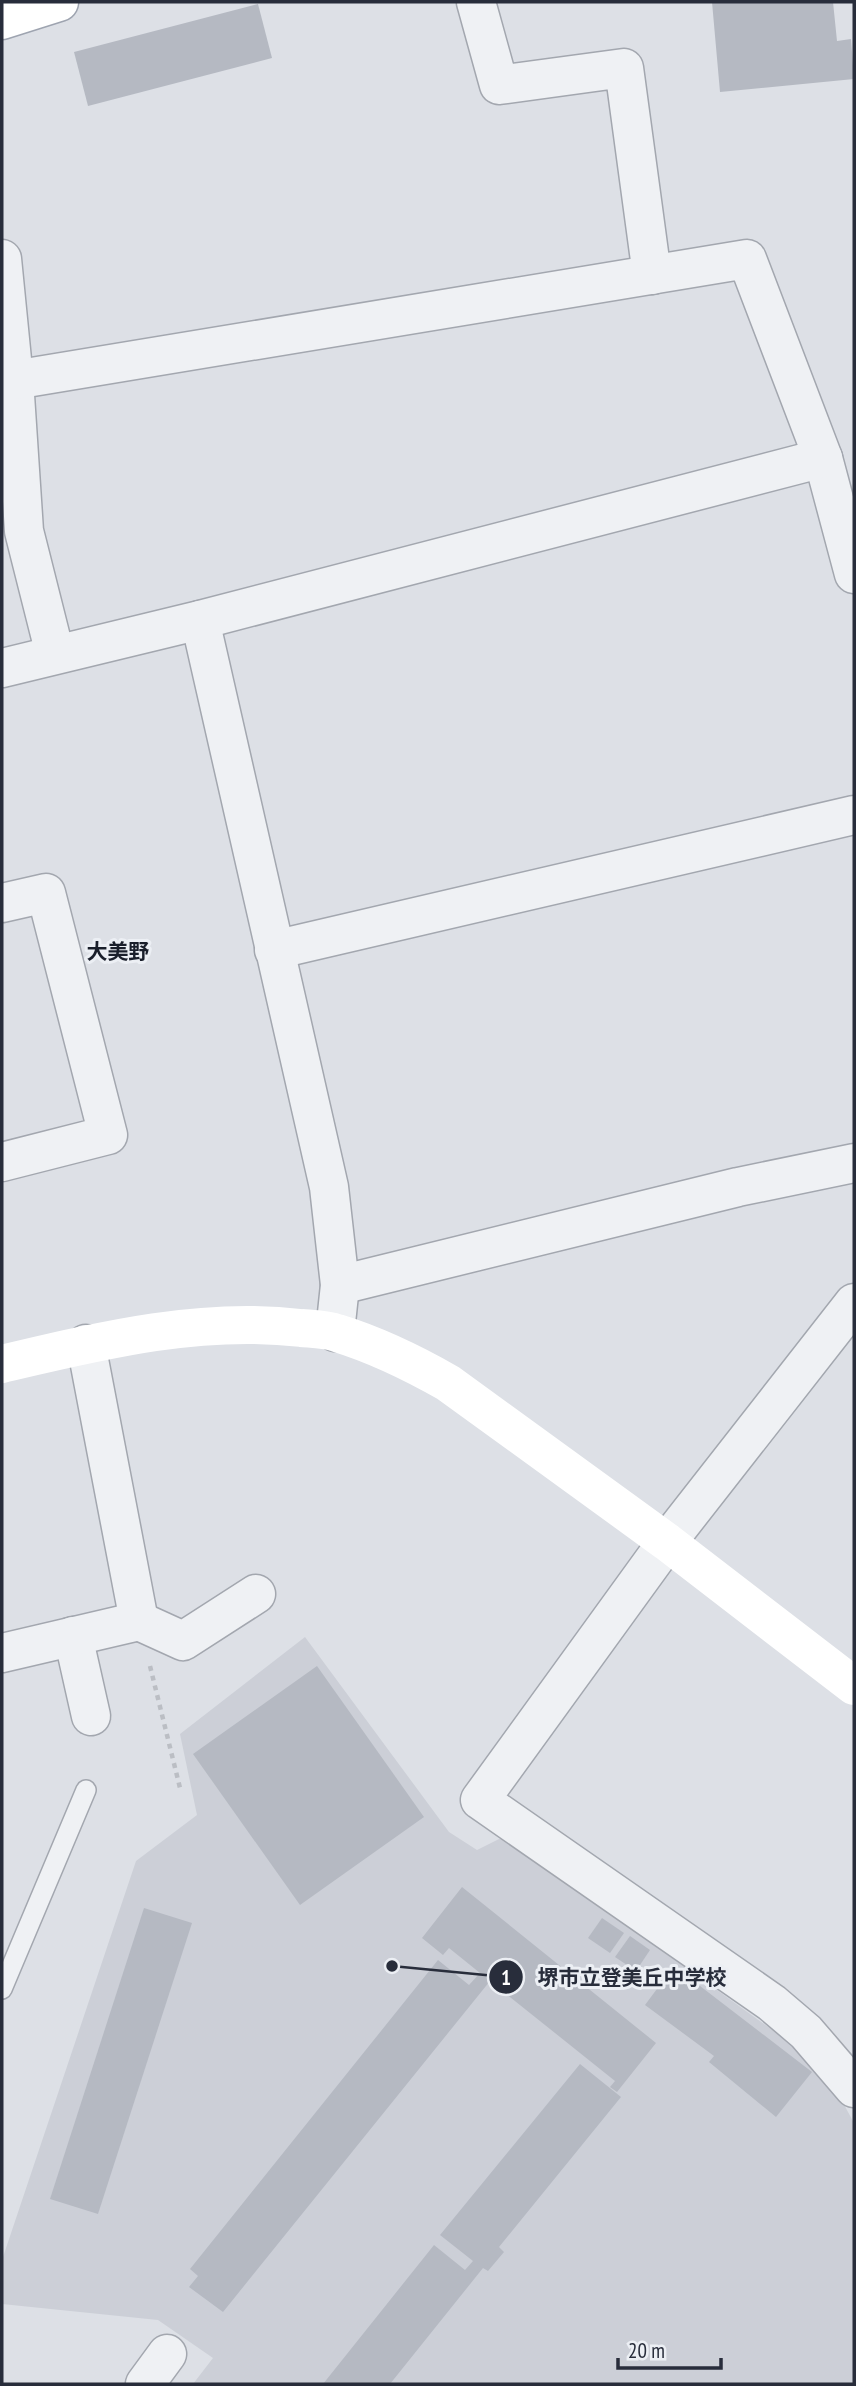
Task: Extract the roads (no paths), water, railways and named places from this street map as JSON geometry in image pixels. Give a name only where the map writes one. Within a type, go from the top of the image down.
[{"type":"street","points":[[2,20],[59,2]]},
{"type":"street","points":[[476,2],[499,85],[624,68],[653,275]]},
{"type":"street","points":[[2,259],[8,381],[24,531],[55,654]]},
{"type":"street","points":[[8,381],[747,259],[823,458],[854,574]]},
{"type":"street","points":[[2,668],[200,620],[823,458]]},
{"type":"street","points":[[200,620],[329,1187],[340,1285],[335,1332]]},
{"type":"street","points":[[274,950],[854,815]]},
{"type":"street","points":[[2,904],[46,892],[108,1135],[2,1162]]},
{"type":"street","points":[[340,1285],[725,1190],[854,1163]]},
{"type":"street","points":[[854,1303],[667,1542],[480,1800],[772,2003],[806,2032],[854,2088]]},
{"type":"street","points":[[2,1364],[86,1344],[177,1329],[266,1324],[335,1332],[411,1362],[449,1383],[667,1542],[854,1686]]},
{"type":"street","points":[[86,1344],[139,1621]]},
{"type":"street","points":[[2,1653],[139,1621],[183,1641],[256,1594]]},
{"type":"street","points":[[74,1636],[91,1716]]},
{"type":"street","points":[[145,2384],[167,2354]]},
{"type":"lane","points":[[2,1990],[86,1790]]},
{"type":"place","name":"堺市立登美丘中学校","points":[[392,1966]]},
{"type":"district","name":"大美野","points":[[118,952]]}]
